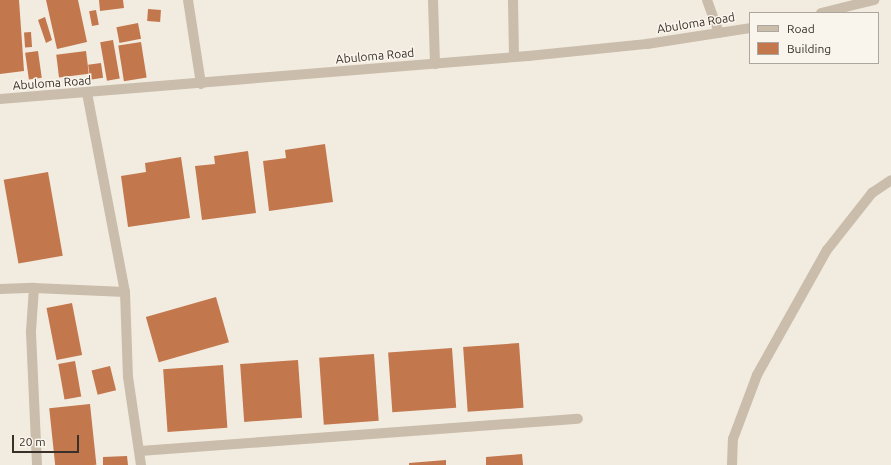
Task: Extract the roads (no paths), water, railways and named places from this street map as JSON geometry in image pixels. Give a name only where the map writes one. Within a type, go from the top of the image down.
[{"type":"street","points":[[188,0],[201,84]]},
{"type":"street","points":[[433,0],[435,64]]},
{"type":"street","points":[[513,0],[514,58]]},
{"type":"street","points":[[707,0],[719,33]]},
{"type":"street","points":[[825,12],[874,0]]},
{"type":"street","name":"Abuloma Road","points":[[0,99],[514,58],[647,44],[749,28]]},
{"type":"street","points":[[87,93],[125,292],[128,377],[141,465]]},
{"type":"street","points":[[732,465],[733,440],[758,375],[827,250],[872,193],[891,180]]},
{"type":"street","points":[[0,288],[125,292]]},
{"type":"street","points":[[34,288],[31,332],[37,465]]},
{"type":"street","points":[[140,451],[578,419]]}]
